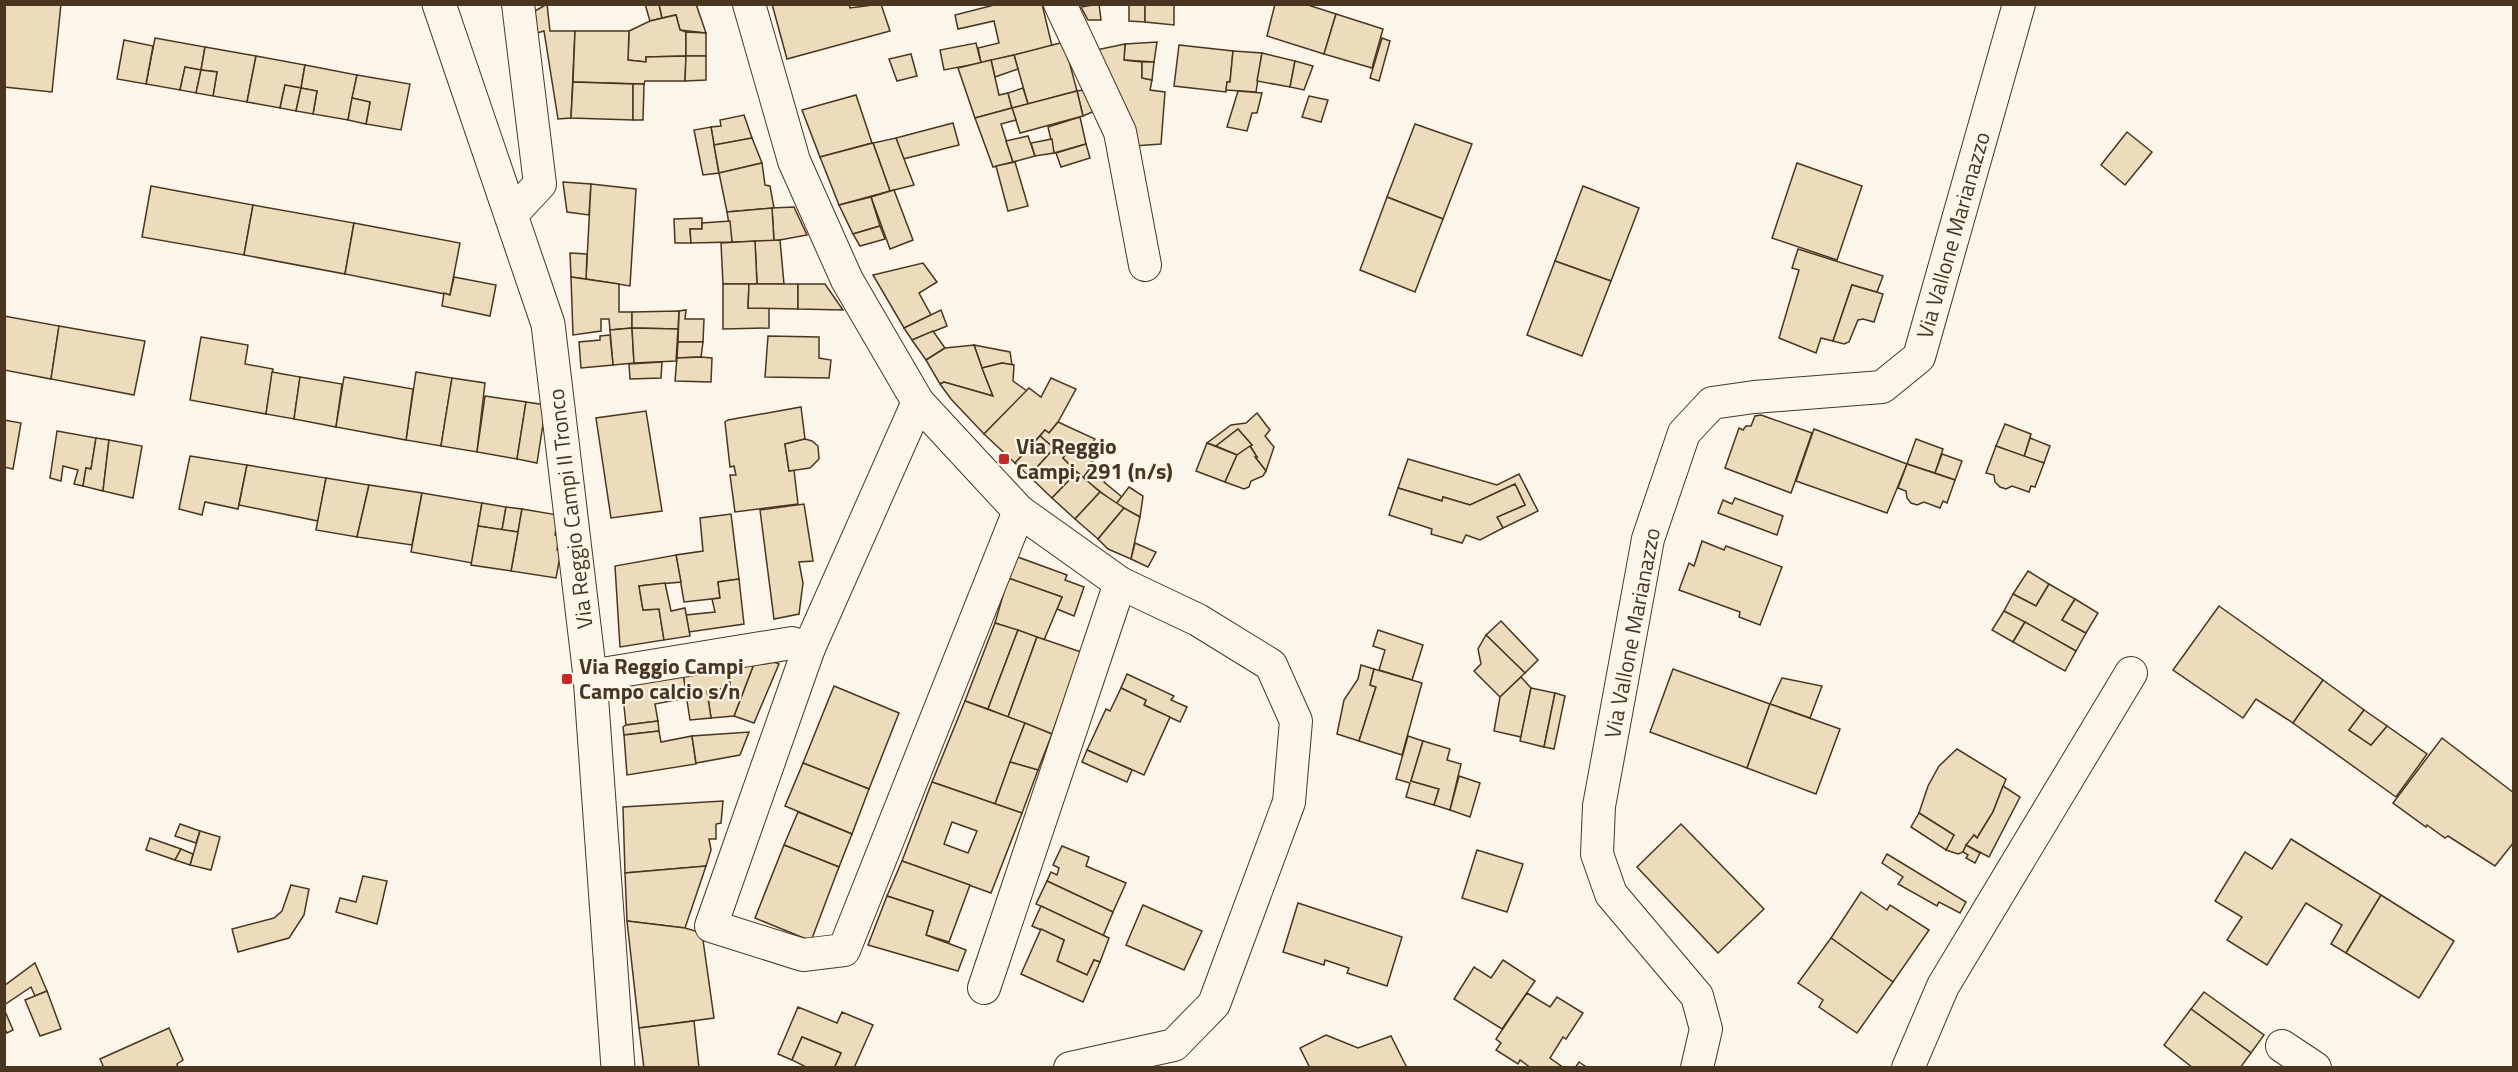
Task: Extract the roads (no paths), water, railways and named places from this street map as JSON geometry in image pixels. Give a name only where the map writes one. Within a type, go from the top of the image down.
[{"type":"main road","name":"Via Reggio Campi II Tronco","points":[[439,4],[548,324],[590,676],[618,1068]]},
{"type":"street","points":[[511,215],[540,184],[518,4]]},
{"type":"street","points":[[749,4],[794,161],[847,280],[918,402],[1019,511],[1120,583],[1198,620],[1271,665],[1296,722],[1289,802],[1215,1004],[1174,1045],[1070,1068]]},
{"type":"street","points":[[1060,4],[1120,132],[1145,265]]},
{"type":"street","name":"Via Vallone Marianazzo","points":[[1697,1068],[1706,1029],[1696,996],[1611,894],[1597,854],[1599,806],[1648,538],[1684,433],[1712,403],[1754,397],[1882,387],[1919,357],[2019,4]]},
{"type":"street","points":[[918,402],[809,648],[711,926],[803,955],[844,950],[1019,511]]},
{"type":"street","points":[[984,988],[1120,583]]},
{"type":"street","points":[[590,676],[792,642],[809,648]]},
{"type":"street","points":[[1908,1068],[1943,986],[2131,673]]},
{"type":"street","points":[[2282,1046],[2316,1068]]},
{"type":"place","name":"Via Reggio Campi, 291 (n/s)","points":[[1004,459]]},
{"type":"place","name":"Via Reggio Campi Campo calcio s/n","points":[[567,679]]}]
